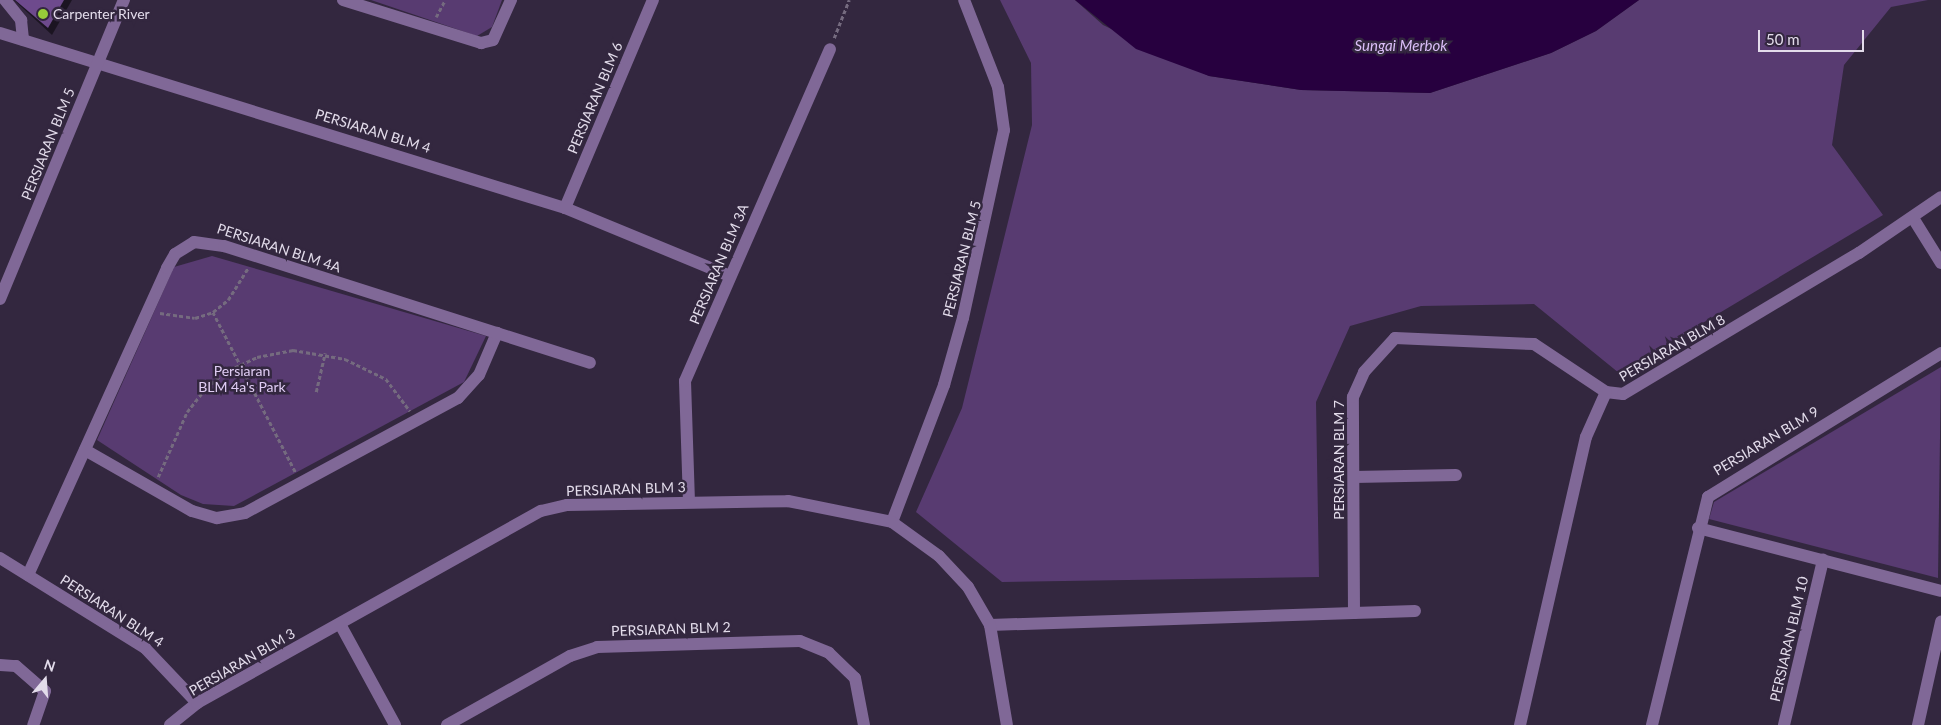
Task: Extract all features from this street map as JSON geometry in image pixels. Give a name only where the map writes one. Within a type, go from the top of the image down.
[{"type":"street","points":[[5,0],[21,20],[23,40]]},
{"type":"street","name":"PERSIARAN BLM 5","points":[[0,299],[124,0]]},
{"type":"street","points":[[343,0],[430,27],[488,42],[499,30],[511,0]]},
{"type":"street","name":"PERSIARAN BLM 6","points":[[566,208],[653,0]]},
{"type":"street","name":"PERSIARAN BLM 5","points":[[892,522],[944,385],[987,226],[1004,130],[994,73],[964,0]]},
{"type":"street","name":"PERSIARAN BLM 4","points":[[0,33],[566,208],[730,276]]},
{"type":"street","name":"PERSIARAN BLM 3A","points":[[689,502],[685,381],[830,49]]},
{"type":"street","name":"PERSIARAN BLM 8","points":[[1520,725],[1582,455],[1606,392],[1618,395],[1632,390],[1913,218],[1941,197]]},
{"type":"street","points":[[1913,218],[1941,263]]},
{"type":"street","name":"PERSIARAN BLM 4A","points":[[28,575],[166,268],[185,246],[205,241],[590,363]]},
{"type":"street","points":[[85,450],[152,490],[192,511],[217,518],[245,512],[302,484],[417,421],[469,390],[497,333]]},
{"type":"street","name":"PERSIARAN BLM 7","points":[[1354,613],[1355,390],[1395,338],[1534,344],[1606,392]]},
{"type":"street","name":"PERSIARAN BLM 9","points":[[1652,725],[1703,507],[1716,488],[1941,353]]},
{"type":"street","points":[[1354,477],[1456,475]]},
{"type":"street","name":"PERSIARAN BLM 3","points":[[170,725],[197,703],[541,511],[567,506],[800,501],[892,522],[926,544],[959,576],[990,625],[1007,725]]},
{"type":"street","points":[[1698,528],[1941,591]]},
{"type":"street","name":"PERSIARAN BLM 4","points":[[0,558],[145,648],[197,703]]},
{"type":"street","name":"PERSIARAN BLM 10","points":[[1784,725],[1823,560]]},
{"type":"street","points":[[990,625],[1415,611]]},
{"type":"street","points":[[1918,725],[1941,622]]},
{"type":"street","points":[[340,624],[395,725]]},
{"type":"street","name":"PERSIARAN BLM 2","points":[[447,725],[570,656],[597,647],[800,641],[825,650],[855,678],[864,725]]},
{"type":"street","points":[[0,665],[16,666],[45,691],[33,725]]},
{"type":"path","points":[[430,27],[446,0]]},
{"type":"path","points":[[830,49],[849,0]]},
{"type":"path","points":[[149,309],[176,318],[213,312],[228,300],[255,256]]},
{"type":"path","points":[[213,312],[302,484]]},
{"type":"path","points":[[152,490],[187,412],[202,393],[240,364],[279,352],[325,353],[386,379],[417,421]]},
{"type":"path","points":[[316,392],[325,353]]},
{"type":"green space","points":[[371,0],[502,0],[492,27],[477,36]]},
{"type":"green space","points":[[1000,0],[1075,0],[1103,25],[1209,76],[1301,90],[1430,93],[1551,53],[1596,31],[1639,0],[1928,0],[1891,7],[1844,65],[1832,145],[1883,215],[1619,373],[1534,304],[1421,306],[1350,326],[1316,402],[1319,577],[1002,582],[916,512],[962,408],[1032,125],[1031,63]]},
{"type":"green space","name":"Persiaran BLM 4a's Park","points":[[212,256],[486,336],[464,382],[234,506],[203,504],[181,495],[97,440],[174,267]]},
{"type":"green space","points":[[1941,367],[1938,578],[1709,519],[1714,502]]},
{"type":"water","name":"Sungai Merbok","points":[[1075,0],[1639,0],[1596,31],[1551,53],[1430,93],[1301,90],[1209,76],[1136,49]]},
{"type":"building","name":"Carpenter River","points":[[15,0],[64,0],[48,28]]},
{"type":"place","name":"Carpenter River","points":[[43,14]]}]
